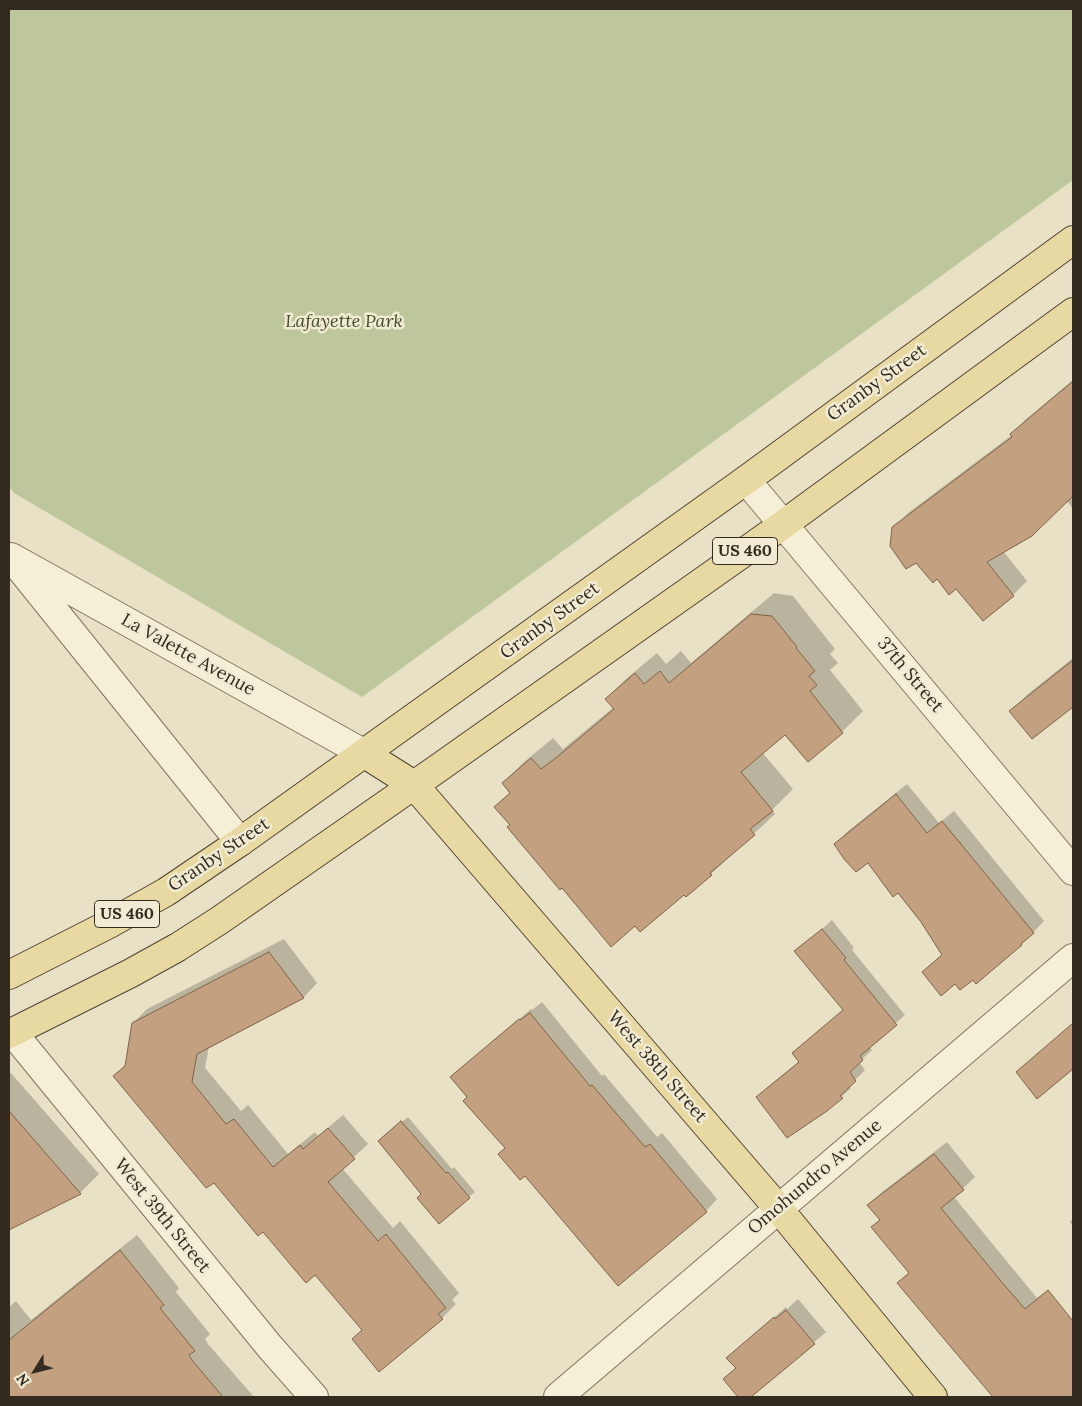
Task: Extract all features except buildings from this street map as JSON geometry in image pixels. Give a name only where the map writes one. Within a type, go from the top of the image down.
[{"type":"main road","name":"Granby Street","points":[[9,975],[166,892],[240,842],[746,480],[1073,240]]},
{"type":"main road","name":"US 460","points":[[11,1034],[178,947],[265,888],[784,524],[1073,312]]},
{"type":"main road","name":"West 38th Street","points":[[365,754],[414,785],[778,1208],[933,1397]]},
{"type":"street","name":"37th Street","points":[[746,480],[1073,871]]},
{"type":"street","name":"La Valette Avenue","points":[[10,556],[365,754]]},
{"type":"street","name":"La Valette Avenue","points":[[10,556],[240,842]]},
{"type":"street","name":"Omohundro Avenue","points":[[558,1397],[1073,958]]},
{"type":"street","name":"West 39th Street","points":[[11,1034],[270,1347],[314,1397]]},
{"type":"green space","name":"Lafayette Park","points":[[9,9],[1073,9],[1073,180],[362,697],[14,493],[9,487]]}]
